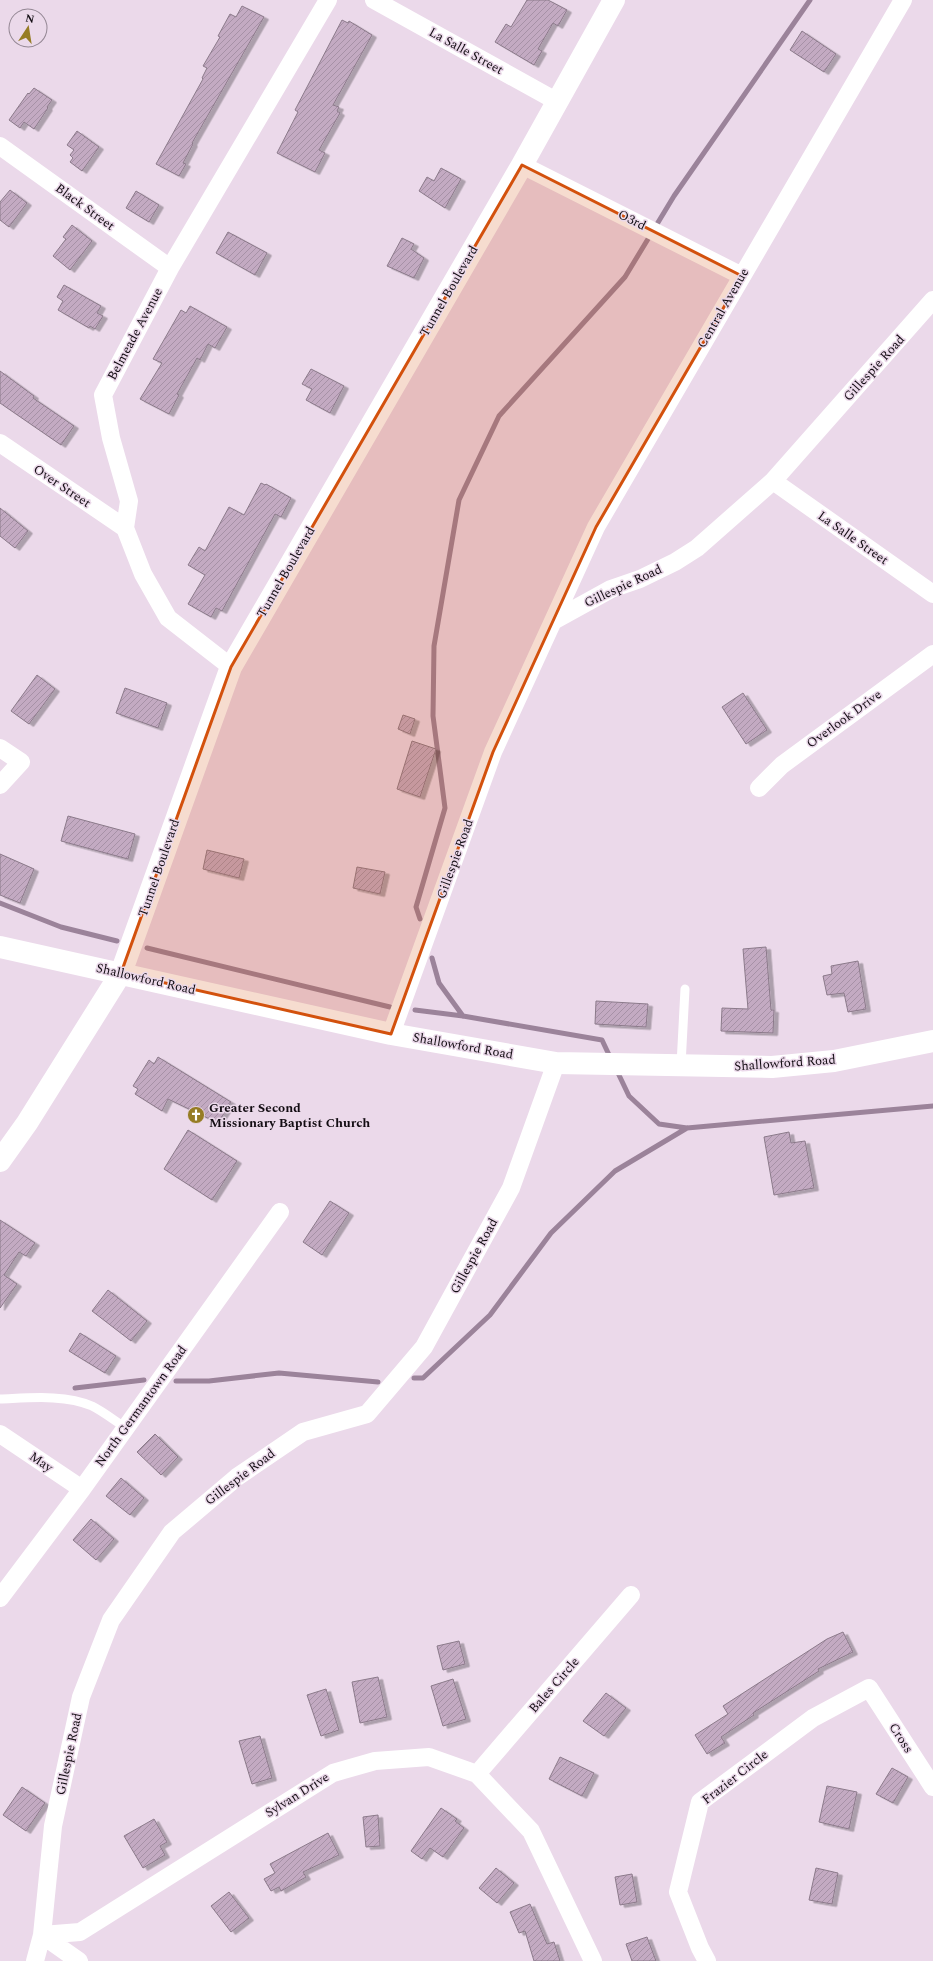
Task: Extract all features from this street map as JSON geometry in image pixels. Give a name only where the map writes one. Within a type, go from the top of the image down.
[{"type":"main road","name":"Tunnel Boulevard","points":[[0,1161],[27,1123],[121,973],[231,667],[522,165],[614,0]]},
{"type":"main road","name":"Shallowford Road","points":[[0,947],[391,1034],[556,1063],[772,1067],[834,1061],[933,1041]]},
{"type":"street","name":"Belmeade Avenue","points":[[231,667],[168,618],[143,574],[125,528],[128,501],[111,438],[102,395],[170,268],[328,0]]},
{"type":"street","name":"La Salle Street","points":[[374,0],[558,102]]},
{"type":"street","name":"Central Avenue","points":[[553,621],[596,527],[903,0]]},
{"type":"street","name":"Black Street","points":[[0,146],[170,268]]},
{"type":"street","name":"O3rd","points":[[522,165],[742,276]]},
{"type":"street","name":"Gillespie Road","points":[[391,1034],[494,752],[553,621],[612,589],[640,579],[675,562],[697,548],[773,481],[933,300]]},
{"type":"street","name":"Over Street","points":[[0,443],[125,528]]},
{"type":"street","name":"La Salle Street","points":[[773,481],[933,594]]},
{"type":"street","name":"Overlook Drive","points":[[759,788],[782,765],[933,654]]},
{"type":"street","points":[[0,748],[21,762],[0,785]]},
{"type":"street","name":"Gillespie Road","points":[[35,1961],[42,1935],[53,1826],[81,1697],[111,1620],[172,1532],[237,1477],[303,1432],[367,1414],[424,1347],[510,1188],[556,1063]]},
{"type":"street","name":"North Germantown Road","points":[[0,1598],[82,1489],[280,1212]]},
{"type":"street","name":"May","points":[[0,1434],[82,1489]]},
{"type":"street","name":"Bales Circle","points":[[477,1774],[631,1595]]},
{"type":"street","name":"Cross","points":[[868,1688],[933,1787]]},
{"type":"street","name":"Frazier Circle","points":[[707,1961],[700,1948],[678,1892],[700,1802],[813,1718],[868,1688]]},
{"type":"street","name":"Sylvan Drive","points":[[42,1935],[80,1932],[333,1773],[376,1761],[429,1757],[477,1774],[532,1831],[593,1961]]},
{"type":"street","points":[[42,1935],[79,1961]]},
{"type":"lane","points":[[681,1066],[685,989]]},
{"type":"lane","points":[[0,1399],[46,1398],[71,1400],[91,1406],[126,1428]]},
{"type":"highlighted area","points":[[522,165],[742,276],[596,527],[493,752],[391,1034],[121,973],[231,667]]},
{"type":"building","points":[[527,0],[548,0],[567,10],[558,26],[553,23],[538,49],[542,51],[534,65],[495,42],[506,24],[511,27]]},
{"type":"building","points":[[242,6],[264,17],[192,143],[193,144],[183,163],[186,164],[179,176],[156,164],[203,79],[202,78],[207,68],[203,66],[220,37],[218,36],[230,14],[236,17]]},
{"type":"building","points":[[342,20],[348,23],[349,21],[372,35],[333,105],[339,107],[337,111],[340,113],[319,150],[325,153],[315,172],[277,153],[298,112],[295,110]]},
{"type":"building","points":[[802,31],[836,54],[824,72],[790,50]]},
{"type":"building","points":[[34,88],[52,100],[34,129],[24,122],[20,128],[9,120],[28,93],[29,94]]},
{"type":"building","points":[[77,131],[99,147],[82,171],[70,162],[73,158],[70,155],[74,150],[67,145]]},
{"type":"building","points":[[441,168],[461,179],[445,208],[419,191],[427,177],[434,181]]},
{"type":"building","points":[[10,190],[27,203],[9,227],[0,220],[0,202]]},
{"type":"building","points":[[136,191],[159,205],[149,222],[126,208]]},
{"type":"building","points":[[72,225],[92,241],[70,270],[53,256],[66,239],[63,237]]},
{"type":"building","points":[[228,232],[267,253],[255,275],[216,253]]},
{"type":"building","points":[[402,238],[414,244],[411,249],[424,258],[414,278],[387,266]]},
{"type":"building","points":[[64,285],[101,306],[97,313],[103,316],[95,329],[90,326],[89,328],[58,310],[63,301],[57,297]]},
{"type":"building","points":[[190,306],[227,327],[215,348],[208,344],[200,360],[197,358],[177,394],[179,395],[169,414],[140,399],[162,363],[153,359],[181,310],[186,313]]},
{"type":"building","points":[[311,369],[344,386],[330,413],[306,400],[312,389],[302,384]]},
{"type":"building","points":[[0,371],[34,396],[33,398],[74,426],[61,445],[0,403]]},
{"type":"building","points":[[261,483],[266,484],[291,498],[281,517],[275,514],[222,611],[216,608],[211,617],[188,604],[205,575],[188,565],[199,547],[205,551],[229,507],[244,515]]},
{"type":"building","points":[[0,508],[28,531],[15,548],[0,536]]},
{"type":"building","points":[[37,675],[55,689],[29,724],[11,711]]},
{"type":"building","points":[[125,688],[167,703],[158,728],[116,713]]},
{"type":"building","points":[[743,693],[767,730],[746,744],[722,707]]},
{"type":"building","points":[[403,715],[415,719],[410,734],[398,729]]},
{"type":"building","points":[[412,741],[436,749],[420,797],[397,789]]},
{"type":"building","points":[[68,816],[135,834],[128,859],[61,841]]},
{"type":"building","points":[[207,850],[244,859],[239,878],[203,869]]},
{"type":"building","points":[[0,854],[34,869],[20,903],[0,895]]},
{"type":"building","points":[[357,867],[385,872],[380,894],[353,888]]},
{"type":"building","points":[[766,947],[771,1010],[774,1010],[773,1033],[721,1031],[722,1008],[748,1009],[743,949]]},
{"type":"building","points":[[858,961],[866,1009],[848,1012],[844,993],[827,995],[823,976],[832,974],[831,966]]},
{"type":"building","points":[[596,1001],[648,1004],[646,1027],[595,1024]]},
{"type":"building","points":[[158,1057],[231,1102],[218,1123],[168,1099],[162,1111],[135,1094],[138,1089],[133,1086],[149,1060],[154,1064]]},
{"type":"building","points":[[188,1130],[237,1161],[212,1200],[164,1169]]},
{"type":"building","points":[[789,1132],[791,1143],[805,1141],[814,1188],[774,1195],[764,1137]]},
{"type":"building","points":[[330,1201],[349,1213],[322,1255],[303,1242]]},
{"type":"building","points":[[0,1220],[35,1243],[26,1256],[19,1252],[4,1275],[17,1284],[0,1308]]},
{"type":"building","points":[[108,1290],[147,1321],[131,1341],[92,1311]]},
{"type":"building","points":[[80,1333],[116,1356],[105,1373],[69,1351]]},
{"type":"building","points":[[155,1434],[178,1457],[161,1475],[137,1452]]},
{"type":"building","points":[[121,1478],[144,1498],[130,1515],[106,1496]]},
{"type":"building","points":[[91,1519],[114,1539],[96,1560],[73,1540]]},
{"type":"building","points":[[843,1632],[853,1652],[818,1669],[819,1671],[753,1713],[754,1715],[721,1737],[725,1743],[707,1754],[695,1735],[728,1714],[723,1706],[827,1639]]},
{"type":"building","points":[[459,1641],[465,1664],[443,1670],[437,1646]]},
{"type":"building","points":[[378,1677],[387,1717],[360,1723],[352,1682]]},
{"type":"building","points":[[453,1679],[466,1719],[443,1726],[431,1686]]},
{"type":"building","points":[[326,1689],[339,1730],[321,1736],[307,1695]]},
{"type":"building","points":[[606,1693],[626,1708],[604,1736],[583,1721]]},
{"type":"building","points":[[260,1736],[272,1778],[252,1784],[239,1741]]},
{"type":"building","points":[[560,1757],[594,1773],[582,1796],[549,1779]]},
{"type":"building","points":[[892,1768],[908,1777],[893,1803],[876,1794]]},
{"type":"building","points":[[827,1786],[857,1792],[849,1829],[819,1822]]},
{"type":"building","points":[[22,1787],[45,1803],[26,1831],[3,1815]]},
{"type":"building","points":[[441,1808],[457,1819],[455,1821],[464,1828],[443,1857],[430,1848],[422,1859],[411,1851]]},
{"type":"building","points":[[378,1815],[380,1846],[366,1847],[363,1817]]},
{"type":"building","points":[[154,1819],[167,1842],[160,1846],[165,1855],[143,1868],[124,1836]]},
{"type":"building","points":[[328,1833],[339,1855],[303,1872],[306,1877],[281,1891],[279,1887],[271,1891],[264,1879],[275,1873],[270,1864]]},
{"type":"building","points":[[496,1868],[514,1883],[497,1903],[479,1888]]},
{"type":"building","points":[[816,1868],[838,1873],[832,1904],[809,1900]]},
{"type":"building","points":[[632,1874],[637,1902],[620,1905],[615,1877]]},
{"type":"building","points":[[229,1892],[249,1918],[231,1932],[211,1906]]},
{"type":"building","points":[[530,1904],[547,1944],[554,1942],[560,1961],[534,1961],[525,1931],[519,1933],[510,1912]]},
{"type":"building","points":[[647,1937],[656,1961],[632,1961],[626,1944]]},
{"type":"waterway","points":[[420,919],[416,907],[445,808],[433,716],[434,646],[459,500],[499,416],[625,277],[674,196],[810,0]]},
{"type":"waterway","points":[[0,903],[61,927],[117,941]]},
{"type":"waterway","points":[[147,948],[390,1007]]},
{"type":"waterway","points":[[432,958],[439,983],[463,1016]]},
{"type":"waterway","points":[[415,1010],[463,1016],[602,1040],[610,1057]]},
{"type":"waterway","points":[[618,1073],[629,1096],[659,1124],[687,1128],[933,1106]]},
{"type":"waterway","points":[[414,1378],[423,1378],[490,1315],[551,1233],[615,1171],[687,1128]]},
{"type":"waterway","points":[[176,1381],[209,1381],[279,1373],[378,1382]]},
{"type":"waterway","points":[[75,1388],[144,1380]]},
{"type":"place","name":"Greater Second Missionary Baptist Church","points":[[196,1115]]}]
